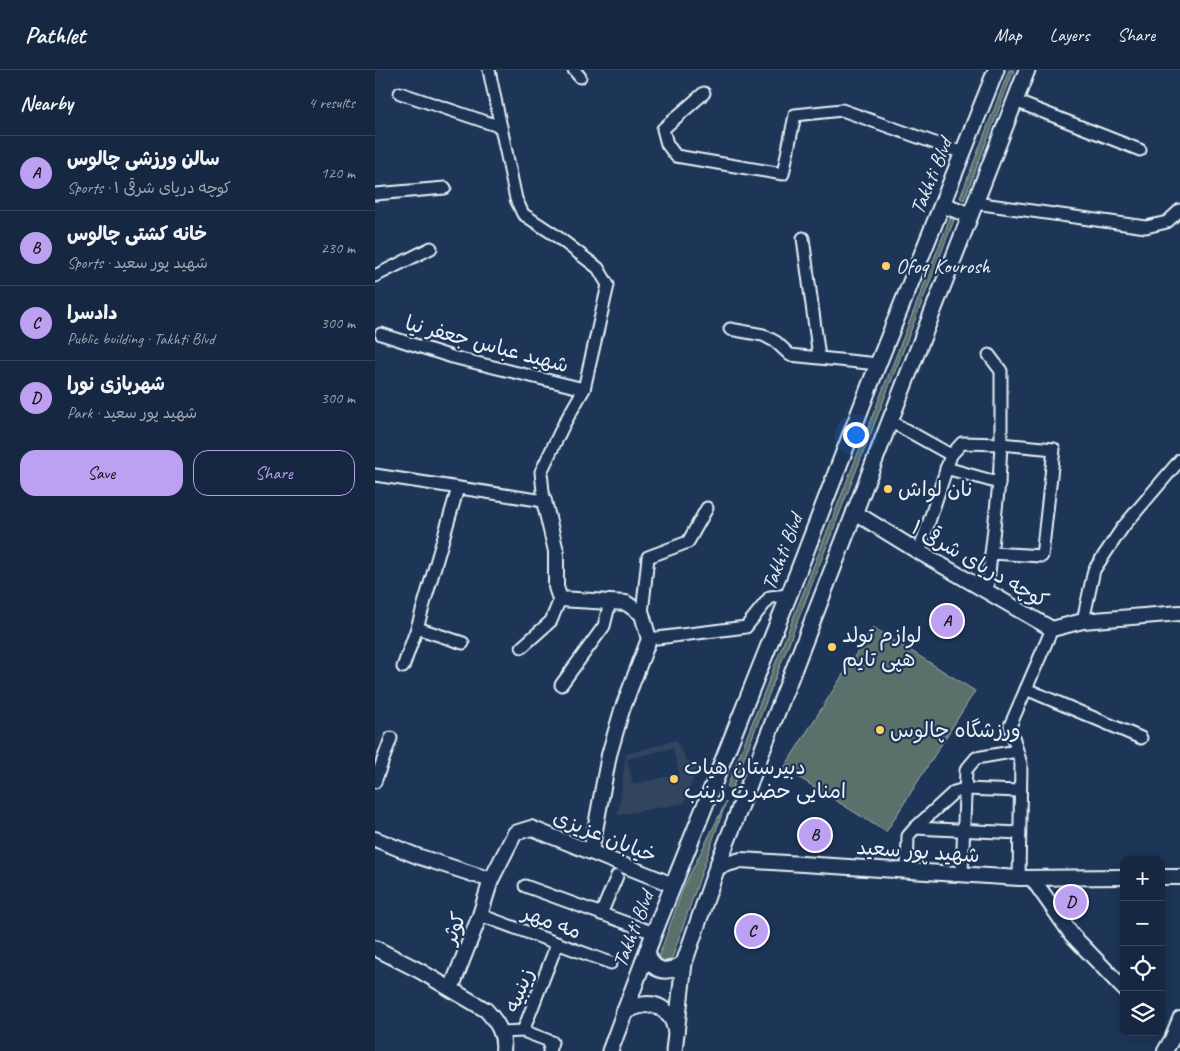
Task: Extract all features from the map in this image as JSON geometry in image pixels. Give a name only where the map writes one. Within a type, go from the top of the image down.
[{"type":"main road","name":"Takhti Blvd","points":[[610,1051],[654,933],[996,70]]},
{"type":"main road","points":[[674,1051],[685,962],[717,867],[1027,70]]},
{"type":"main road","points":[[943,205],[973,209]]},
{"type":"main road","points":[[647,951],[651,964],[656,968],[669,971],[685,962]]},
{"type":"main road","points":[[624,1012],[643,1005],[653,1005],[662,1008],[675,1023],[677,1033]]},
{"type":"street","points":[[489,70],[516,199],[523,214],[599,268],[608,285],[584,389],[564,424],[541,472],[544,501],[556,551],[556,587],[560,599],[551,621],[522,647]]},
{"type":"street","points":[[704,93],[663,129],[667,144],[675,156],[783,174],[795,115],[842,110],[963,153]]},
{"type":"street","points":[[400,94],[501,127]]},
{"type":"street","points":[[1015,101],[1140,150]]},
{"type":"street","points":[[375,194],[445,188]]},
{"type":"street","points":[[973,209],[1146,227],[1167,222],[1180,210]]},
{"type":"street","points":[[803,238],[819,357]]},
{"type":"street","points":[[375,276],[431,248]]},
{"type":"street","points":[[730,329],[763,335],[776,342],[790,355],[879,364]]},
{"type":"street","name":"شهید عباس جعفر نیا","points":[[381,334],[453,357],[584,389]]},
{"type":"street","points":[[987,591],[999,483],[1001,444],[1001,371],[989,355]]},
{"type":"street","points":[[889,421],[951,454]]},
{"type":"street","points":[[919,552],[951,454],[962,443],[1001,444],[1054,449],[1042,556],[991,553]]},
{"type":"street","points":[[1083,621],[1094,570],[1123,527],[1180,460]]},
{"type":"street","points":[[946,468],[999,483]]},
{"type":"street","points":[[375,475],[544,501]]},
{"type":"street","points":[[403,667],[417,628],[458,488]]},
{"type":"street","points":[[591,852],[609,755],[622,710],[649,639],[642,614],[648,558],[688,542],[707,508]]},
{"type":"street","name":"کوچه دریای شرقی ۱","points":[[854,512],[1052,629],[1083,621],[1180,613]]},
{"type":"street","points":[[649,639],[745,627],[770,598],[789,595]]},
{"type":"street","points":[[560,599],[626,603],[642,614]]},
{"type":"street","points":[[561,685],[604,626],[611,602]]},
{"type":"street","points":[[417,628],[463,643]]},
{"type":"street","points":[[1052,629],[1010,726],[1021,764],[1019,833],[1026,878],[1072,935],[1120,985]]},
{"type":"street","points":[[1026,689],[1141,738]]},
{"type":"street","points":[[375,782],[391,738]]},
{"type":"street","points":[[962,874],[966,770],[976,758],[1017,751]]},
{"type":"street","points":[[907,870],[908,836],[954,792],[965,789],[1021,791]]},
{"type":"street","name":"خیابان عزیزی","points":[[491,880],[515,833],[531,828],[673,885]]},
{"type":"street","points":[[915,828],[1019,833]]},
{"type":"street","points":[[375,839],[417,856],[491,880]]},
{"type":"street","points":[[728,840],[733,853],[741,860]]},
{"type":"street","name":"شهید پور سعید","points":[[717,867],[741,860],[1026,878],[1120,877]]},
{"type":"street","points":[[601,914],[617,876]]},
{"type":"street","points":[[1165,877],[1180,877]]},
{"type":"street","name":"کوثر","points":[[451,989],[480,916],[491,880]]},
{"type":"street","points":[[525,886],[654,933]]},
{"type":"street","name":"مه مهر","points":[[480,916],[611,963]]},
{"type":"street","name":"زینبیه","points":[[502,1032],[523,1031],[557,944]]},
{"type":"street","points":[[375,948],[420,971],[486,1010],[502,1032],[503,1051]]},
{"type":"street","points":[[1168,1045],[1180,1019]]},
{"type":"street","points":[[523,1031],[552,1042],[549,1051]]},
{"type":"shaded area","name":"دبیرستان هیات امنایی حضرت زینب","points":[[676,740],[687,761],[699,763],[684,803],[618,815],[626,754]],"holes":[[[673,748],[679,774],[633,784],[627,759]]]},
{"type":"green space","points":[[1009,70],[1014,70],[964,200],[960,198]]},
{"type":"green space","points":[[950,218],[954,220],[732,789],[727,787]]},
{"type":"green space","name":"ورزشگاه چالوس","points":[[873,627],[975,691],[886,832],[784,768]]},
{"type":"green space","points":[[726,802],[672,958],[669,961],[664,961],[660,958],[660,953],[684,886]]},
{"type":"place","name":"Ofoq Kourosh","points":[[886,266]]},
{"type":"place","name":"نان لواش","points":[[888,489]]},
{"type":"place","name":"سالن ورزشی چالوس","points":[[947,621]]},
{"type":"place","name":"لوازم تولد هپی تایم","points":[[832,647]]},
{"type":"place","name":"ورزشگاه چالوس","points":[[880,730]]},
{"type":"place","name":"دبیرستان هیات امنایی حضرت زینب","points":[[674,779]]},
{"type":"place","name":"خانه کشتی چالوس","points":[[815,835]]},
{"type":"place","name":"شهربازی نورا","points":[[1071,902]]},
{"type":"place","name":"دادسرا","points":[[752,931]]}]
